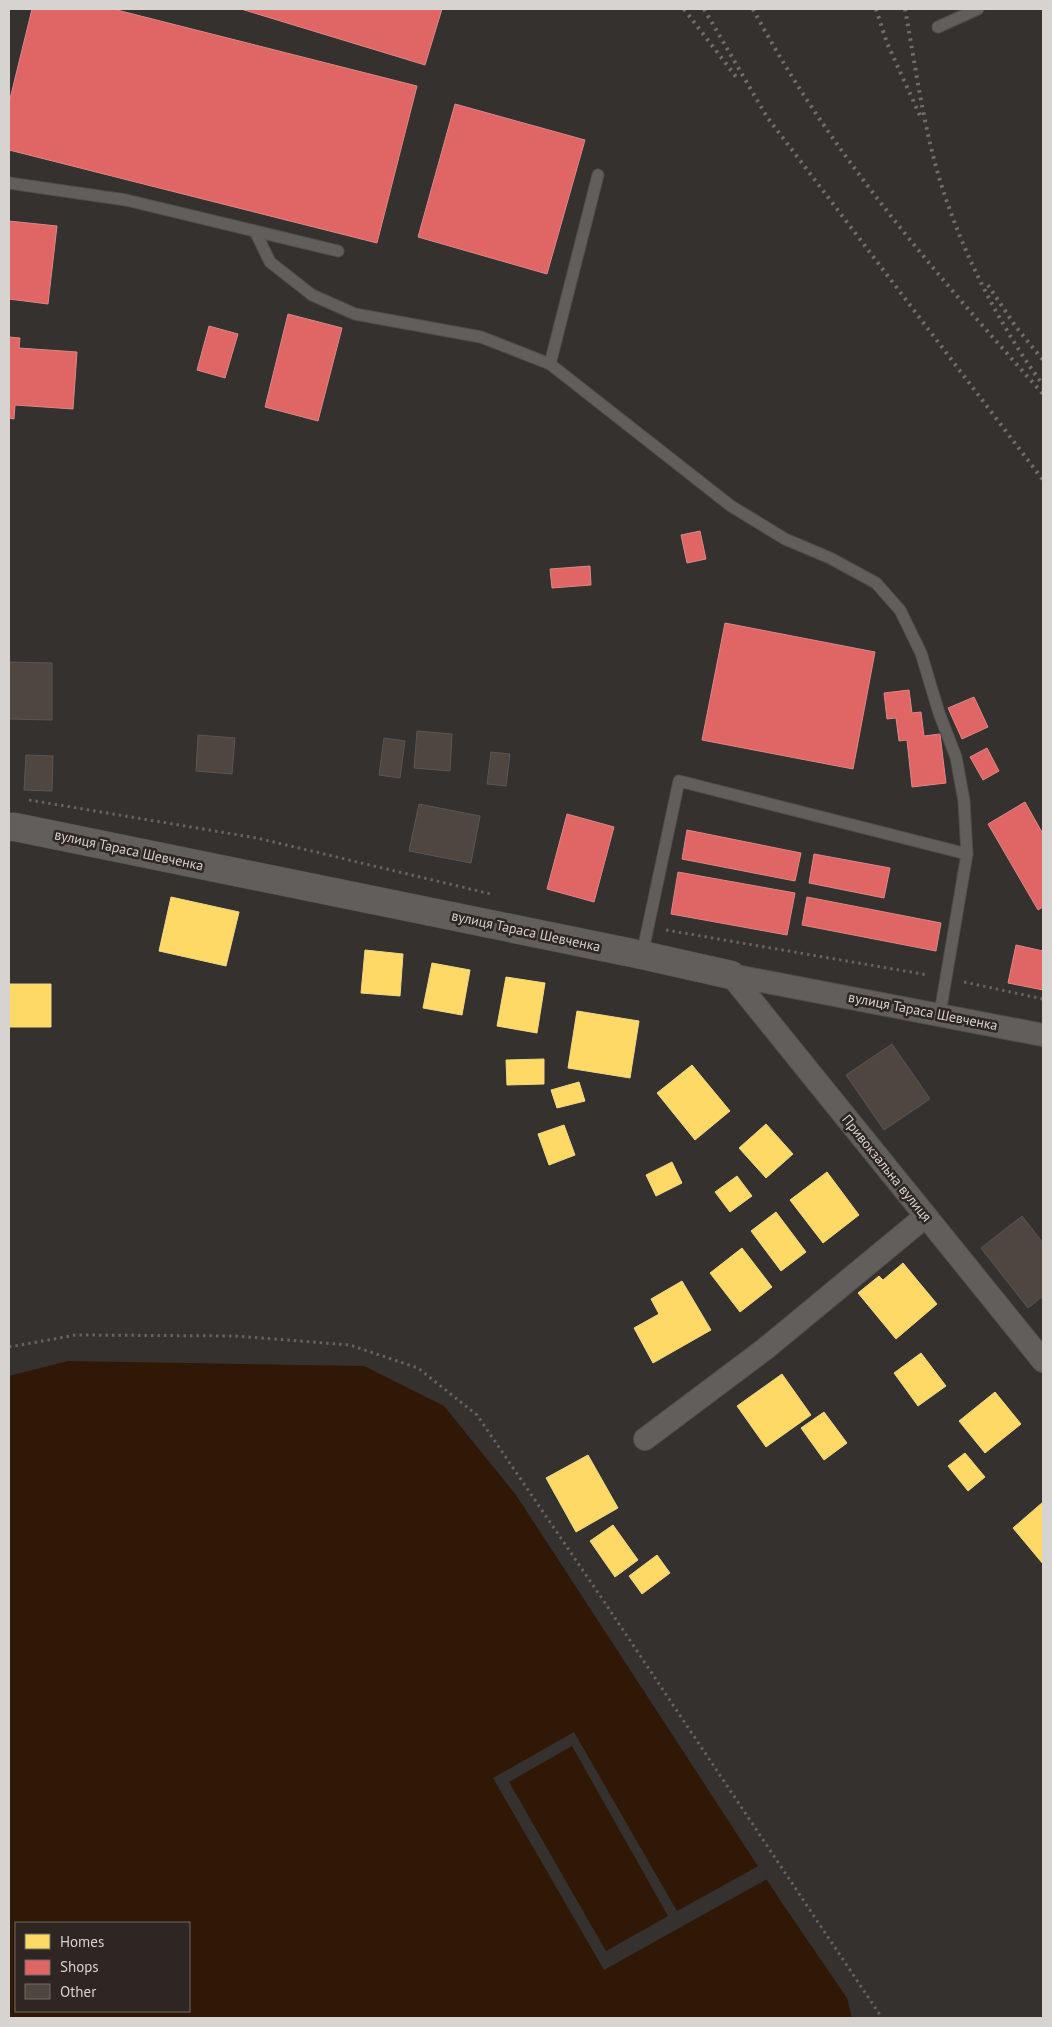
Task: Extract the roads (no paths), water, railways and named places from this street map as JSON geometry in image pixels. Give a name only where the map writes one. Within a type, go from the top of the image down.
[{"type":"street","name":"вулиця Тараса Шевченка","points":[[9,827],[642,955],[731,975],[1043,1035]]},
{"type":"street","name":"Привокзальна вулиця","points":[[731,975],[1043,1361]]},
{"type":"street","points":[[645,1439],[765,1349],[926,1216]]},
{"type":"lane","points":[[938,27],[978,9]]},
{"type":"lane","points":[[550,364],[598,175]]},
{"type":"lane","points":[[9,183],[126,200],[338,251]]},
{"type":"lane","points":[[255,231],[270,262],[312,295],[355,314],[481,337],[550,364],[731,506],[785,539],[830,558],[876,583],[900,610],[921,653],[939,712],[956,757],[964,801],[967,854],[940,1014]]},
{"type":"lane","points":[[642,955],[679,781],[967,854]]},
{"type":"railway","points":[[684,9],[737,78]]},
{"type":"railway","points":[[704,9],[767,117],[1043,480]]},
{"type":"railway","points":[[753,9],[815,113],[886,210],[963,303],[1043,394]]},
{"type":"railway","points":[[876,9],[887,43],[922,120]]},
{"type":"railway","points":[[905,9],[931,146],[936,168],[952,216],[985,292],[1012,339],[1043,385]]},
{"type":"railway","points":[[988,285],[1016,327],[1043,360]]}]
